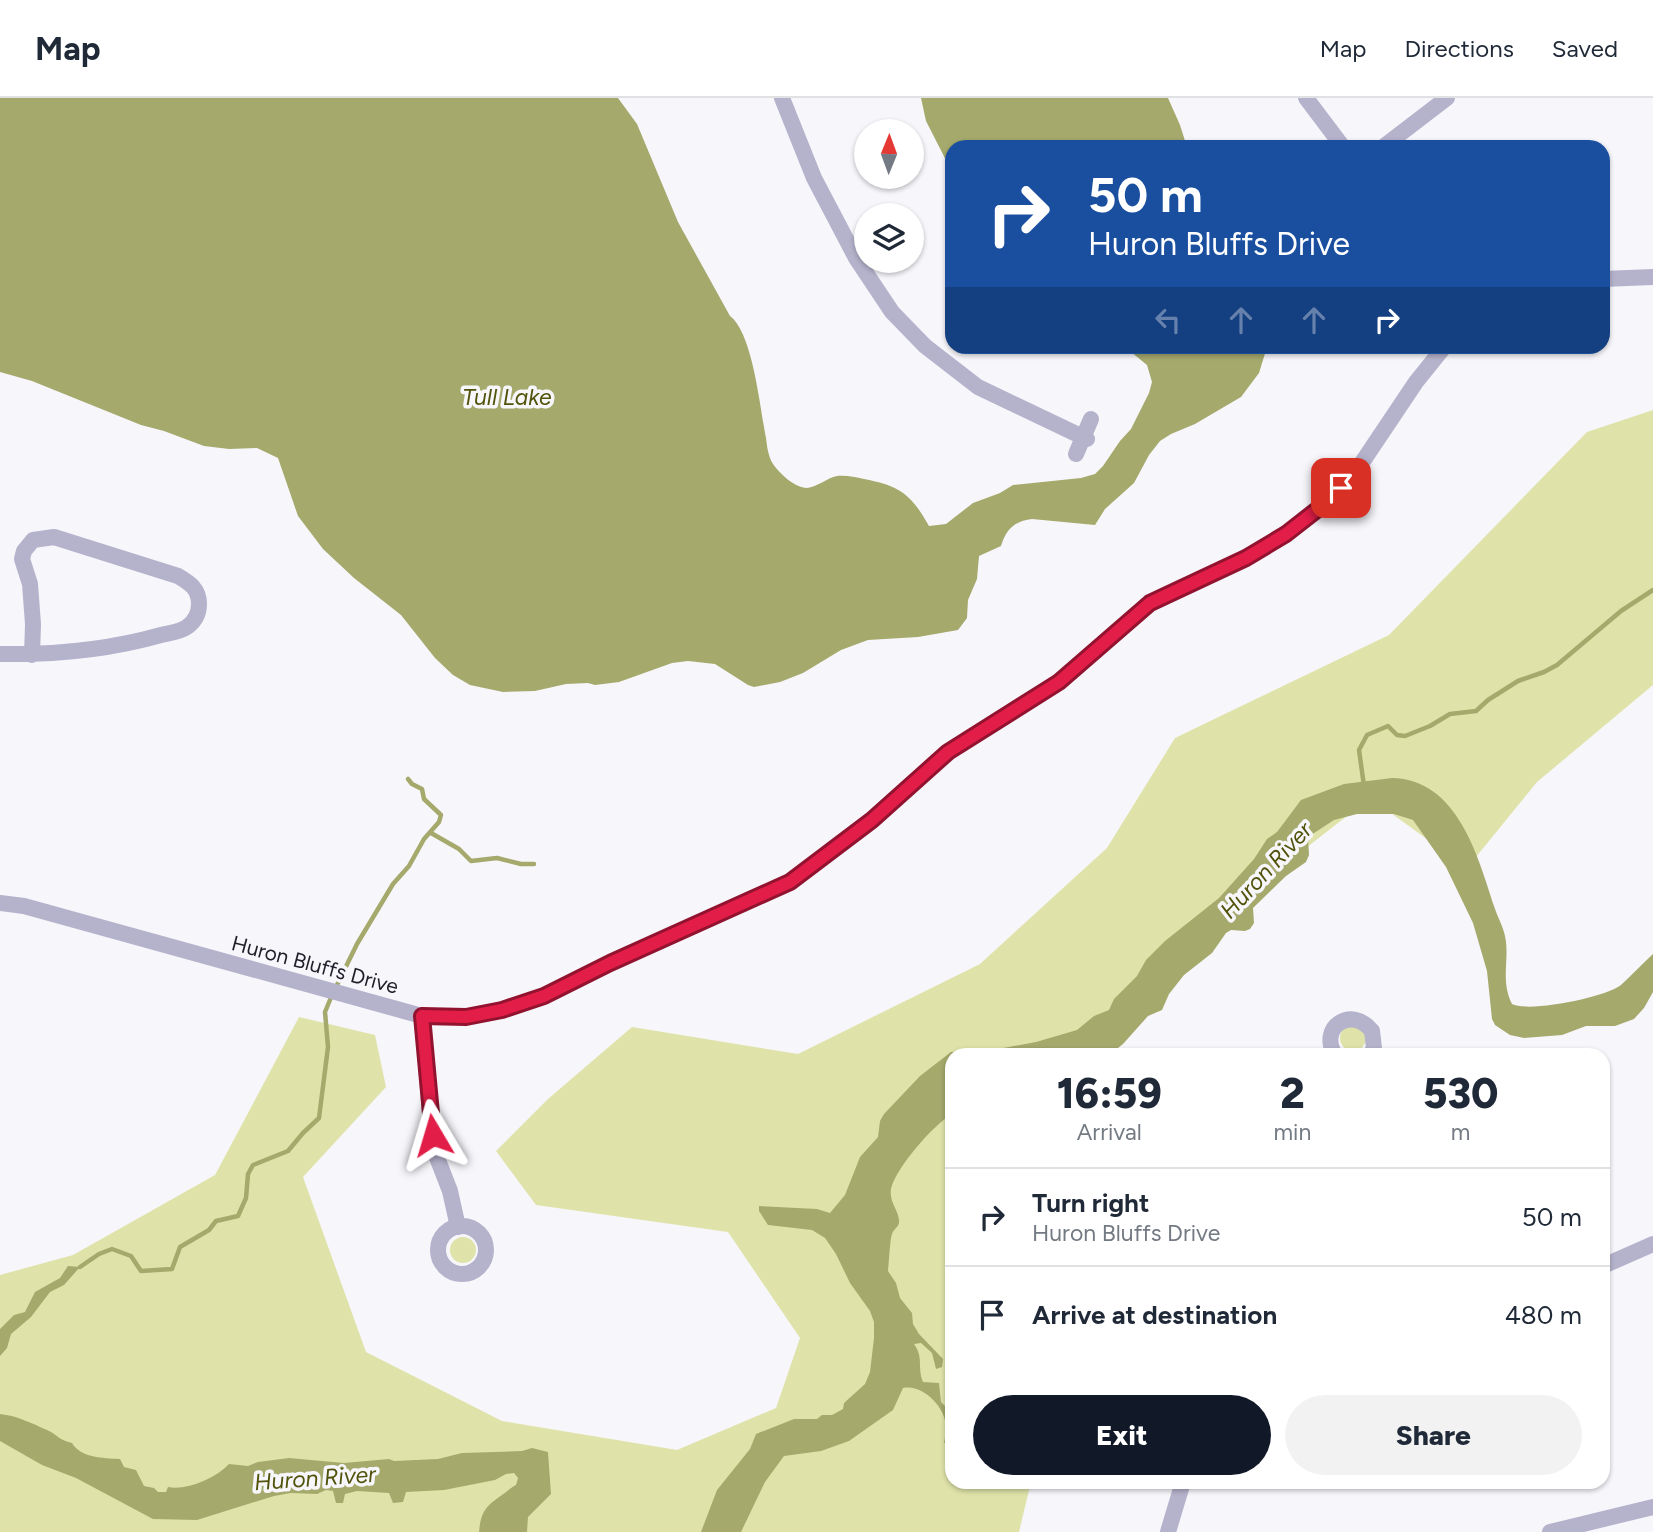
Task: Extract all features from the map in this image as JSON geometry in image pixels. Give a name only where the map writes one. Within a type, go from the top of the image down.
[{"type":"street","points":[[782,98],[814,178],[856,258],[891,312],[925,346],[978,387],[1085,438]]},
{"type":"street","points":[[1306,98],[1338,140]]},
{"type":"street","points":[[1392,140],[1447,98]]},
{"type":"street","points":[[1610,279],[1653,277]]},
{"type":"street","name":"Huron Bluffs Drive","points":[[0,903],[24,906],[422,1016],[466,1017],[502,1010],[544,996],[610,963],[790,882],[872,820],[948,752],[1059,682],[1150,603],[1246,558],[1286,534],[1327,502],[1355,473],[1416,382],[1439,354]]},
{"type":"street","points":[[1076,454],[1091,419]]},
{"type":"street","points":[[0,654],[32,655],[89,650],[135,643],[185,629],[195,620],[200,606],[197,591],[189,582],[178,576],[54,537],[33,540],[24,551],[22,559],[30,584],[32,655]]},
{"type":"street","points":[[422,1016],[436,1155],[450,1192],[458,1227]]},
{"type":"street","points":[[1332,1048],[1330,1035],[1335,1027],[1351,1018],[1359,1020],[1372,1031],[1374,1048]]},
{"type":"street","points":[[1610,1263],[1653,1244]]},
{"type":"street","points":[[1168,1532],[1181,1489]]},
{"type":"street","points":[[1550,1532],[1653,1507]]},
{"type":"shaded area","points":[[1653,410],[1653,685],[1537,782],[1467,868],[1370,798],[1198,932],[1111,1048],[945,1048],[945,1489],[1029,1489],[1019,1532],[0,1532],[0,1275],[73,1255],[215,1175],[299,1017],[375,1035],[386,1087],[303,1177],[366,1352],[502,1421],[677,1450],[776,1408],[800,1338],[728,1232],[536,1205],[496,1151],[548,1099],[632,1027],[798,1054],[980,964],[1107,848],[1175,738],[1389,635],[1587,432]]},
{"type":"shaded area","points":[[1348,1026],[1358,1026],[1365,1033],[1365,1043],[1361,1048],[1345,1048],[1341,1043],[1341,1033]]},
{"type":"shaded area","points":[[463,1237],[472,1241],[476,1250],[472,1259],[463,1263],[454,1259],[450,1250],[454,1241]]},
{"type":"water","name":"Tull Lake","points":[[0,98],[618,98],[637,124],[678,222],[744,338],[750,354],[768,451],[773,464],[797,486],[807,488],[840,476],[887,485],[910,499],[929,526],[946,524],[973,503],[1013,485],[1081,478],[1095,474],[1131,429],[1149,393],[1152,382],[1147,365],[1134,354],[1265,354],[1259,373],[1241,397],[1160,441],[1134,483],[1105,509],[1095,525],[1026,520],[1012,527],[1001,546],[979,556],[977,579],[968,600],[967,618],[958,630],[918,637],[868,640],[841,650],[803,673],[780,682],[754,687],[715,664],[688,661],[672,663],[619,682],[566,684],[535,691],[503,692],[470,685],[453,675],[435,658],[401,615],[354,578],[323,549],[298,516],[278,458],[257,448],[204,446],[141,425],[32,381],[0,372]]},
{"type":"water","points":[[921,98],[1168,98],[1185,140],[945,140],[945,158],[926,121]]},
{"type":"water","name":"Huron River","points":[[1392,778],[1414,782],[1433,791],[1449,806],[1472,844],[1504,932],[1506,978],[1512,1004],[1534,1007],[1550,1005],[1613,990],[1653,954],[1653,992],[1644,1008],[1634,1019],[1615,1026],[1586,1026],[1562,1035],[1524,1038],[1510,1035],[1495,1025],[1487,971],[1473,923],[1446,867],[1413,820],[1394,814],[1357,814],[1334,820],[1308,837],[1309,855],[1306,862],[1286,876],[1253,908],[1254,923],[1250,929],[1231,930],[1226,933],[1212,953],[1184,975],[1169,994],[1162,1010],[1148,1016],[1118,1048],[1004,1048],[1077,1030],[1094,1016],[1109,1010],[1114,999],[1137,976],[1146,960],[1165,941],[1219,898],[1254,859],[1267,839],[1277,832],[1301,800],[1344,784]]},
{"type":"water","points":[[945,1057],[945,1118],[916,1148],[900,1170],[891,1189],[891,1198],[899,1222],[891,1237],[888,1271],[896,1283],[900,1298],[912,1313],[913,1324],[919,1334],[943,1359],[942,1367],[936,1369],[932,1353],[921,1343],[914,1344],[919,1354],[923,1382],[939,1383],[941,1402],[945,1406],[945,1419],[932,1398],[918,1390],[903,1388],[893,1410],[849,1441],[821,1451],[784,1456],[765,1482],[741,1532],[701,1532],[717,1490],[750,1449],[756,1434],[794,1419],[817,1419],[822,1415],[832,1415],[843,1409],[844,1403],[865,1384],[870,1372],[874,1322],[836,1254],[825,1238],[812,1230],[768,1225],[759,1211],[759,1206],[817,1209],[830,1213],[845,1195],[860,1157],[878,1137],[880,1121],[884,1114],[920,1076]]},
{"type":"water","points":[[68,1266],[80,1267],[64,1285],[50,1292],[31,1317],[11,1334],[7,1348],[0,1356],[0,1329],[14,1315],[25,1312],[35,1292],[60,1278]]},
{"type":"water","name":"Huron River","points":[[0,1414],[19,1418],[47,1430],[72,1443],[81,1452],[120,1459],[124,1467],[136,1470],[144,1486],[154,1488],[158,1492],[166,1492],[168,1487],[183,1487],[200,1482],[217,1474],[229,1464],[248,1466],[289,1458],[344,1463],[438,1459],[462,1453],[522,1451],[532,1448],[548,1452],[551,1494],[528,1517],[527,1532],[479,1532],[485,1510],[516,1485],[518,1478],[514,1473],[495,1480],[444,1490],[406,1492],[403,1502],[393,1503],[389,1493],[357,1491],[345,1494],[343,1503],[336,1503],[333,1491],[326,1490],[317,1494],[291,1493],[274,1496],[197,1520],[153,1519],[76,1478],[42,1465],[0,1441]]},
{"type":"waterway","points":[[1364,786],[1359,750],[1367,735],[1388,726],[1397,735],[1405,736],[1450,714],[1476,711],[1518,681],[1557,665],[1621,611],[1653,590]]},
{"type":"waterway","points":[[336,987],[357,944],[393,884],[409,866],[424,839],[439,822],[441,815],[424,799],[422,789],[408,779]]},
{"type":"waterway","points":[[431,833],[459,849],[471,861],[497,858],[534,864]]},
{"type":"waterway","points":[[80,1267],[112,1249],[131,1256],[141,1271],[172,1269],[180,1247],[209,1230],[216,1221],[238,1216],[246,1198],[248,1174],[253,1165],[288,1151],[319,1118],[328,1047],[325,1012],[332,995]]},
{"type":"route","points":[[433,1135],[422,1016],[466,1017],[502,1010],[544,996],[610,963],[790,882],[872,820],[948,752],[1059,682],[1150,603],[1246,558],[1286,534],[1341,488]]}]
